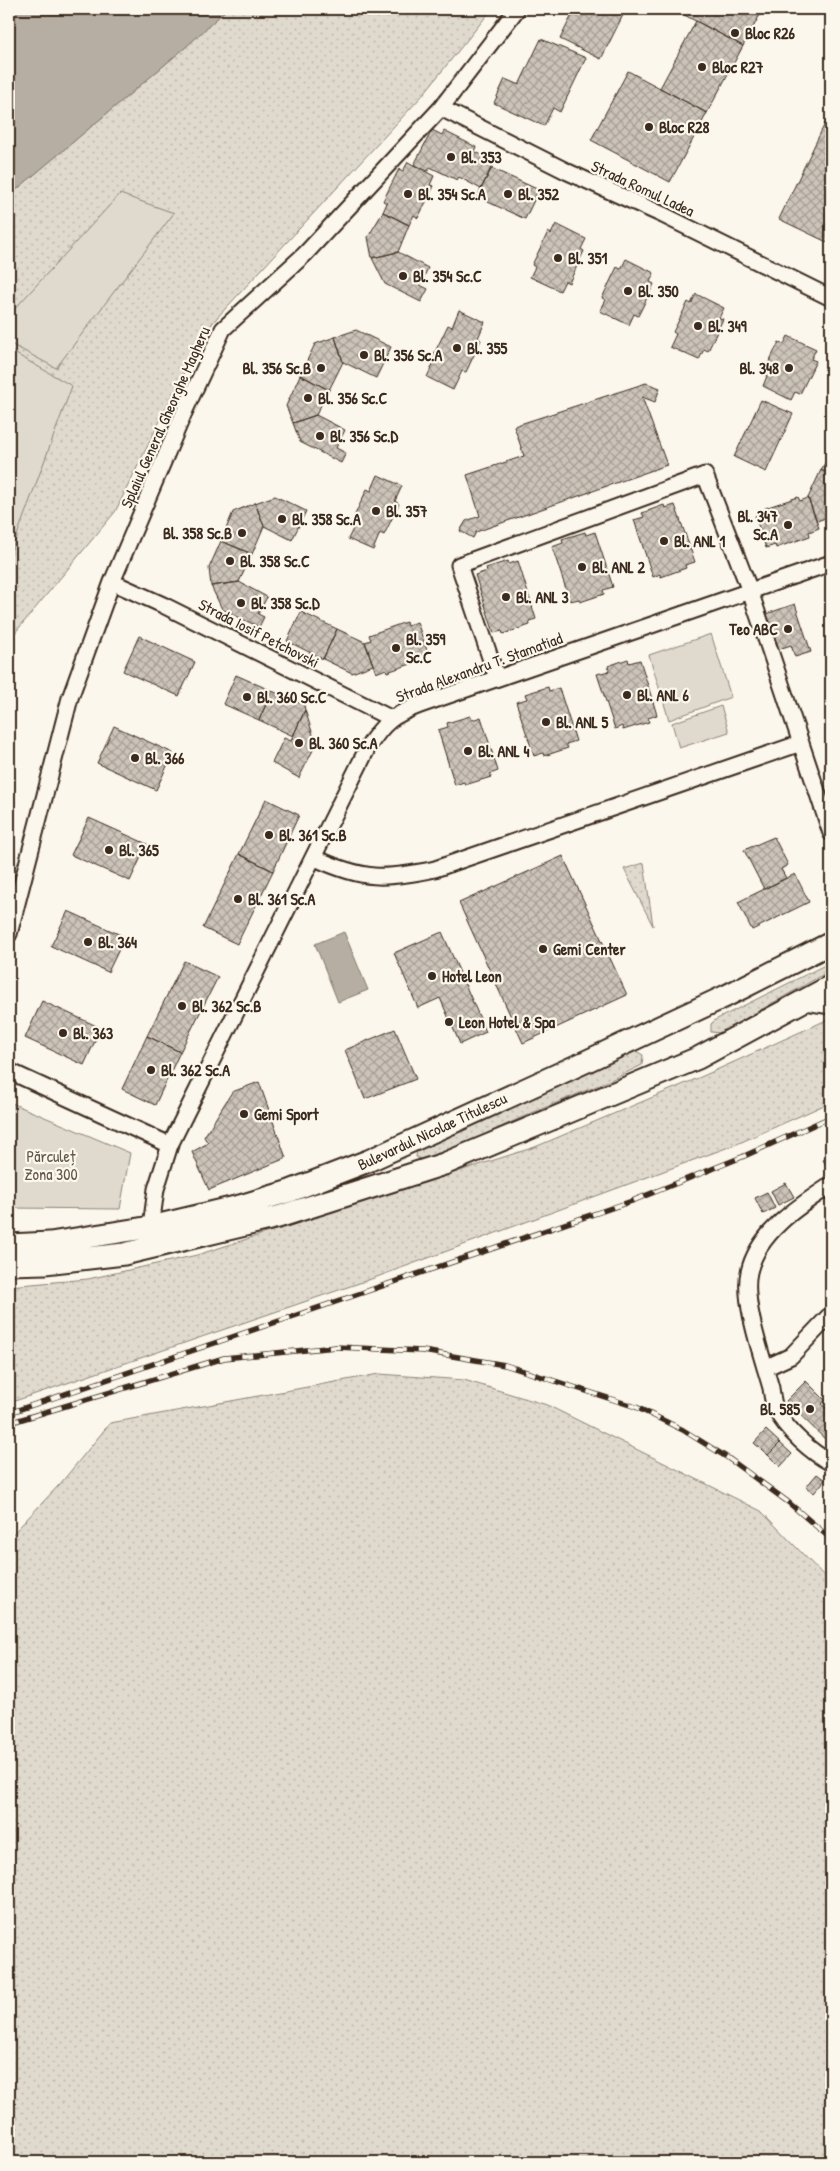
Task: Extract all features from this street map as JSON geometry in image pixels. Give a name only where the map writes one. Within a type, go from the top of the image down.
[{"type":"main road","name":"Bulevardul Nicolae Titulescu","points":[[9,1245],[50,1243],[151,1227],[240,1206],[290,1191],[359,1164],[726,996],[831,943]]},
{"type":"main road","name":"Bulevardul Nicolae Titulescu","points":[[9,1264],[45,1263],[124,1254],[278,1217],[444,1164],[698,1058],[805,1002],[831,986]]},
{"type":"street","name":"Splaiul General Gheorghe Magheru","points":[[9,934],[70,698],[112,582],[186,408],[223,329],[305,254],[441,108],[517,9]]},
{"type":"street","name":"Strada Romul Ladea","points":[[441,108],[568,172],[663,215],[831,298]]},
{"type":"street","points":[[497,678],[459,565],[705,475],[750,591],[831,833]]},
{"type":"street","name":"Strada Alexandru T. Stamatiad","points":[[151,1227],[156,1189],[170,1145],[315,858],[368,747],[379,730],[390,718],[402,711],[831,563]]},
{"type":"street","name":"Strada Iosif Petchovski","points":[[112,582],[164,605],[390,718]]},
{"type":"street","points":[[315,858],[360,876],[403,876],[435,869],[801,743]]},
{"type":"street","points":[[805,1002],[831,1006]]},
{"type":"street","points":[[9,1071],[170,1145]]},
{"type":"street","points":[[831,1186],[802,1204],[778,1225],[760,1246],[749,1272],[748,1295],[775,1409],[788,1427],[831,1463]]},
{"type":"street","points":[[765,1368],[792,1356],[831,1314]]},
{"type":"green space","points":[[227,9],[492,9],[421,97],[214,321],[199,342],[115,512],[9,640],[9,196],[187,46]]},
{"type":"green space","points":[[120,194],[174,213],[56,368],[9,343],[9,315]]},
{"type":"green space","points":[[9,350],[72,386],[9,557]]},
{"type":"green space","points":[[711,634],[731,697],[669,720],[649,655]]},
{"type":"green space","points":[[721,706],[729,732],[679,748],[672,723]]},
{"type":"green space","points":[[644,863],[653,926],[624,869]]},
{"type":"green space","points":[[831,962],[831,970],[720,1033],[711,1032],[711,1024],[715,1020]]},
{"type":"green space","points":[[831,1018],[831,1102],[737,1144],[374,1278],[9,1403],[9,1286],[88,1279],[197,1255],[535,1147],[703,1076]]},
{"type":"green space","points":[[634,1050],[643,1055],[642,1065],[435,1157],[424,1161],[416,1157],[417,1148]]},
{"type":"green space","name":"Părculeț Zona 300","points":[[9,1102],[130,1153],[120,1209],[9,1208]]},
{"type":"green space","points":[[379,1374],[464,1380],[547,1405],[761,1511],[831,1583],[831,2162],[9,2162],[9,1538],[60,1484],[110,1423]]},
{"type":"shaded area","points":[[9,9],[227,9],[187,46],[9,196]]},
{"type":"shaded area","points":[[344,932],[368,990],[338,1002],[315,944]]},
{"type":"building","points":[[575,9],[626,9],[601,59],[560,39]]},
{"type":"building","name":"Bloc R26","points":[[673,9],[763,9],[743,46]]},
{"type":"building","name":"Bloc R27","points":[[696,21],[743,46],[707,113],[660,88]]},
{"type":"building","points":[[541,39],[586,58],[560,112],[553,108],[544,126],[494,103],[505,79],[519,85]]},
{"type":"building","name":"Bloc R28","points":[[628,71],[707,113],[670,182],[591,140]]},
{"type":"building","points":[[831,111],[831,244],[779,219]]},
{"type":"building","name":"Bl. 353","points":[[432,130],[442,135],[444,131],[476,147],[474,151],[495,162],[481,189],[459,177],[457,180],[430,167],[428,171],[414,165]]},
{"type":"building","name":"Bl. 354 Sc.A","points":[[408,162],[434,176],[430,185],[434,186],[418,218],[414,215],[409,225],[383,212],[387,203],[383,201],[399,169],[403,171]]},
{"type":"building","name":"Bl. 352","points":[[491,168],[539,190],[525,219],[477,197]]},
{"type":"building","points":[[383,212],[409,225],[398,252],[372,258],[368,237]]},
{"type":"building","name":"Bl. 351","points":[[556,224],[586,239],[581,249],[584,251],[569,283],[565,281],[560,291],[530,277],[535,267],[532,265],[548,232],[551,234]]},
{"type":"building","name":"Bl. 354 Sc.C","points":[[398,252],[428,268],[420,285],[428,289],[421,302],[385,284],[372,258]]},
{"type":"building","name":"Bl. 350","points":[[626,259],[654,273],[650,282],[654,284],[638,316],[634,314],[629,325],[600,311],[606,300],[602,298],[617,267],[621,269]]},
{"type":"building","name":"Bl. 349","points":[[696,294],[724,308],[719,318],[723,319],[708,351],[704,349],[699,360],[670,347],[676,334],[673,332],[688,302],[691,304]]},
{"type":"building","name":"Bl. 355","points":[[459,310],[485,322],[478,338],[481,340],[466,372],[462,371],[453,390],[427,377],[436,358],[433,356],[448,325],[452,327]]},
{"type":"building","name":"Bl. 356 Sc.A","points":[[356,330],[391,347],[376,378],[343,362],[335,337]]},
{"type":"building","name":"Bl. 348","points":[[788,336],[816,349],[811,359],[816,361],[800,394],[795,392],[791,400],[763,386],[767,376],[763,374],[779,342],[784,344]]},
{"type":"building","name":"Bl. 356 Sc.B","points":[[335,337],[343,362],[329,390],[300,375],[315,344]]},
{"type":"building","name":"Bl. 356 Sc.C","points":[[300,375],[329,390],[316,415],[293,423],[286,406]]},
{"type":"building","points":[[646,383],[660,388],[655,402],[642,397],[667,465],[476,532],[473,538],[460,531],[466,521],[480,516],[467,475],[524,456],[514,426]]},
{"type":"building","points":[[761,400],[793,414],[766,472],[734,457]]},
{"type":"building","name":"Bl. 356 Sc.D","points":[[316,415],[345,430],[336,448],[346,453],[341,463],[300,442],[293,423]]},
{"type":"building","points":[[831,441],[831,475],[821,470],[830,454],[826,452]]},
{"type":"building","points":[[821,470],[831,475],[831,516],[817,521],[808,498]]},
{"type":"building","name":"Bl. 357","points":[[378,475],[402,486],[395,501],[399,504],[384,535],[380,533],[373,550],[348,539],[357,521],[353,519],[367,489],[371,491]]},
{"type":"building","name":"Bl. 358 Sc.A","points":[[275,496],[306,511],[292,540],[264,526],[255,503]]},
{"type":"building","name":"Bl. 347 Sc.A","points":[[798,497],[800,501],[808,498],[819,528],[809,532],[810,536],[776,548],[775,545],[766,548],[755,516],[766,512],[765,508]]},
{"type":"building","name":"Bl. 358 Sc.B","points":[[255,503],[264,526],[252,554],[221,541],[233,512]]},
{"type":"building","name":"Bl. ANL 1","points":[[664,505],[665,508],[675,505],[695,562],[685,565],[686,568],[661,577],[660,574],[653,577],[634,520],[644,517],[642,513]]},
{"type":"building","name":"Bl. ANL 2","points":[[585,532],[586,535],[595,532],[613,587],[603,590],[604,594],[580,602],[579,599],[570,601],[552,547],[563,543],[562,539]]},
{"type":"building","name":"Bl. 358 Sc.C","points":[[221,541],[252,554],[239,582],[211,586],[209,568]]},
{"type":"building","name":"Bl. ANL 3","points":[[508,561],[509,564],[518,561],[536,619],[529,621],[530,625],[503,634],[502,631],[494,633],[475,575],[487,571],[486,568]]},
{"type":"building","name":"Bl. 358 Sc.D","points":[[239,582],[267,597],[258,614],[264,617],[259,627],[222,609],[211,586]]},
{"type":"building","name":"Teo ABC","points":[[795,604],[811,652],[795,657],[791,645],[779,649],[766,614]]},
{"type":"building","points":[[301,612],[337,629],[323,659],[287,641]]},
{"type":"building","name":"Bl. 359 Sc.C","points":[[406,622],[407,626],[417,622],[428,653],[418,656],[420,661],[387,672],[386,669],[376,673],[365,642],[371,640],[369,635]]},
{"type":"building","points":[[337,629],[365,642],[373,665],[352,673],[323,659]]},
{"type":"building","points":[[139,636],[195,662],[179,696],[123,671]]},
{"type":"building","name":"Bl. ANL 6","points":[[628,659],[629,663],[640,660],[657,715],[648,718],[649,722],[623,730],[622,726],[615,729],[597,674],[609,671],[608,666]]},
{"type":"building","name":"Bl. 360 Sc.C","points":[[236,675],[272,691],[259,720],[223,704]]},
{"type":"building","name":"Bl. ANL 5","points":[[548,687],[549,691],[559,688],[576,741],[566,744],[568,748],[544,756],[543,753],[534,756],[516,702],[527,699],[525,694]]},
{"type":"building","points":[[272,691],[304,705],[305,710],[293,736],[259,720]]},
{"type":"building","name":"Bl. 360 Sc.A","points":[[305,710],[316,744],[299,778],[272,763],[284,738],[291,741]]},
{"type":"building","name":"Bl. ANL 4","points":[[470,716],[472,720],[481,717],[498,771],[490,774],[491,777],[465,785],[464,782],[455,785],[438,730],[448,727],[447,723]]},
{"type":"building","name":"Bl. 366","points":[[114,726],[173,753],[156,790],[97,763]]},
{"type":"building","name":"Bl. 361 Sc.B","points":[[266,799],[299,815],[273,871],[239,854]]},
{"type":"building","name":"Bl. 365","points":[[89,818],[147,844],[130,881],[71,855]]},
{"type":"building","points":[[774,837],[788,865],[781,869],[786,878],[764,889],[744,850]]},
{"type":"building","name":"Bl. 361 Sc.A","points":[[239,854],[273,871],[237,944],[203,928]]},
{"type":"building","name":"Gemi Center","points":[[563,856],[627,995],[523,1043],[459,903]]},
{"type":"building","points":[[795,874],[809,902],[752,930],[738,902]]},
{"type":"building","name":"Bl. 364","points":[[68,911],[125,937],[108,972],[51,946]]},
{"type":"building","name":"Hotel Leon","points":[[442,932],[486,1032],[460,1044],[440,998],[418,1008],[394,953]]},
{"type":"building","name":"Bl. 362 Sc.B","points":[[184,961],[218,977],[180,1052],[147,1036]]},
{"type":"building","name":"Bl. 363","points":[[42,1001],[101,1028],[84,1065],[25,1038]]},
{"type":"building","points":[[395,1029],[416,1079],[365,1099],[345,1050]]},
{"type":"building","name":"Bl. 362 Sc.A","points":[[147,1036],[180,1052],[155,1105],[122,1089]]},
{"type":"building","name":"Gemi Sport","points":[[259,1082],[286,1158],[209,1190],[192,1152],[208,1143],[204,1137],[232,1092]]},
{"type":"building","points":[[831,1155],[831,1173],[823,1160]]},
{"type":"building","points":[[786,1183],[794,1197],[778,1205],[771,1191]]},
{"type":"building","points":[[767,1192],[775,1208],[763,1214],[755,1198]]},
{"type":"building","name":"Bl. 585","points":[[806,1381],[825,1400],[822,1404],[831,1414],[831,1445],[786,1401]]},
{"type":"building","points":[[766,1430],[780,1443],[768,1455],[754,1443]]},
{"type":"building","points":[[780,1443],[792,1454],[780,1467],[768,1455]]},
{"type":"building","points":[[817,1474],[825,1480],[814,1493],[806,1487]]},
{"type":"building","points":[[831,1497],[831,1510],[825,1504]]},
{"type":"railway","points":[[9,1413],[632,1201],[742,1157],[831,1117]]},
{"type":"railway","points":[[9,1423],[224,1358],[336,1347],[423,1351],[505,1365],[636,1407],[683,1430],[728,1458],[788,1502],[831,1539]]},
{"type":"place","name":"Bloc R26","points":[[735,33]]},
{"type":"place","name":"Bloc R27","points":[[702,67]]},
{"type":"place","name":"Bloc R28","points":[[649,127]]},
{"type":"place","name":"Bl. 353","points":[[451,157]]},
{"type":"place","name":"Bl. 354 Sc.A","points":[[408,194]]},
{"type":"place","name":"Bl. 352","points":[[508,194]]},
{"type":"place","name":"Bl. 351","points":[[558,258]]},
{"type":"place","name":"Bl. 354 Sc.C","points":[[403,276]]},
{"type":"place","name":"Bl. 350","points":[[628,291]]},
{"type":"place","name":"Bl. 349","points":[[698,326]]},
{"type":"place","name":"Bl. 355","points":[[457,348]]},
{"type":"place","name":"Bl. 356 Sc.A","points":[[364,355]]},
{"type":"place","name":"Bl. 356 Sc.B","points":[[321,368]]},
{"type":"place","name":"Bl. 348","points":[[789,368]]},
{"type":"place","name":"Bl. 356 Sc.C","points":[[308,398]]},
{"type":"place","name":"Bl. 356 Sc.D","points":[[320,436]]},
{"type":"place","name":"Bl. 357","points":[[376,511]]},
{"type":"place","name":"Bl. 358 Sc.A","points":[[282,519]]},
{"type":"place","name":"Bl. 347 Sc.A","points":[[788,525]]},
{"type":"place","name":"Bl. 358 Sc.B","points":[[242,533]]},
{"type":"place","name":"Bl. ANL 1","points":[[664,541]]},
{"type":"place","name":"Bl. 358 Sc.C","points":[[230,561]]},
{"type":"place","name":"Bl. ANL 2","points":[[582,567]]},
{"type":"place","name":"Bl. ANL 3","points":[[506,597]]},
{"type":"place","name":"Bl. 358 Sc.D","points":[[241,603]]},
{"type":"place","name":"Teo ABC","points":[[788,629]]},
{"type":"place","name":"Bl. 359 Sc.C","points":[[396,648]]},
{"type":"place","name":"Bl. ANL 6","points":[[627,695]]},
{"type":"place","name":"Bl. 360 Sc.C","points":[[247,697]]},
{"type":"place","name":"Bl. ANL 5","points":[[546,722]]},
{"type":"place","name":"Bl. 360 Sc.A","points":[[299,743]]},
{"type":"place","name":"Bl. ANL 4","points":[[468,751]]},
{"type":"place","name":"Bl. 366","points":[[135,758]]},
{"type":"place","name":"Bl. 361 Sc.B","points":[[269,835]]},
{"type":"place","name":"Bl. 365","points":[[109,850]]},
{"type":"place","name":"Bl. 361 Sc.A","points":[[238,899]]},
{"type":"place","name":"Bl. 364","points":[[88,942]]},
{"type":"place","name":"Gemi Center","points":[[543,949]]},
{"type":"place","name":"Hotel Leon","points":[[432,976]]},
{"type":"place","name":"Bl. 362 Sc.B","points":[[182,1006]]},
{"type":"place","name":"Leon Hotel & Spa","points":[[449,1022]]},
{"type":"place","name":"Bl. 363","points":[[63,1033]]},
{"type":"place","name":"Bl. 362 Sc.A","points":[[151,1070]]},
{"type":"place","name":"Gemi Sport","points":[[244,1114]]},
{"type":"place","name":"Bl. 585","points":[[810,1409]]}]
